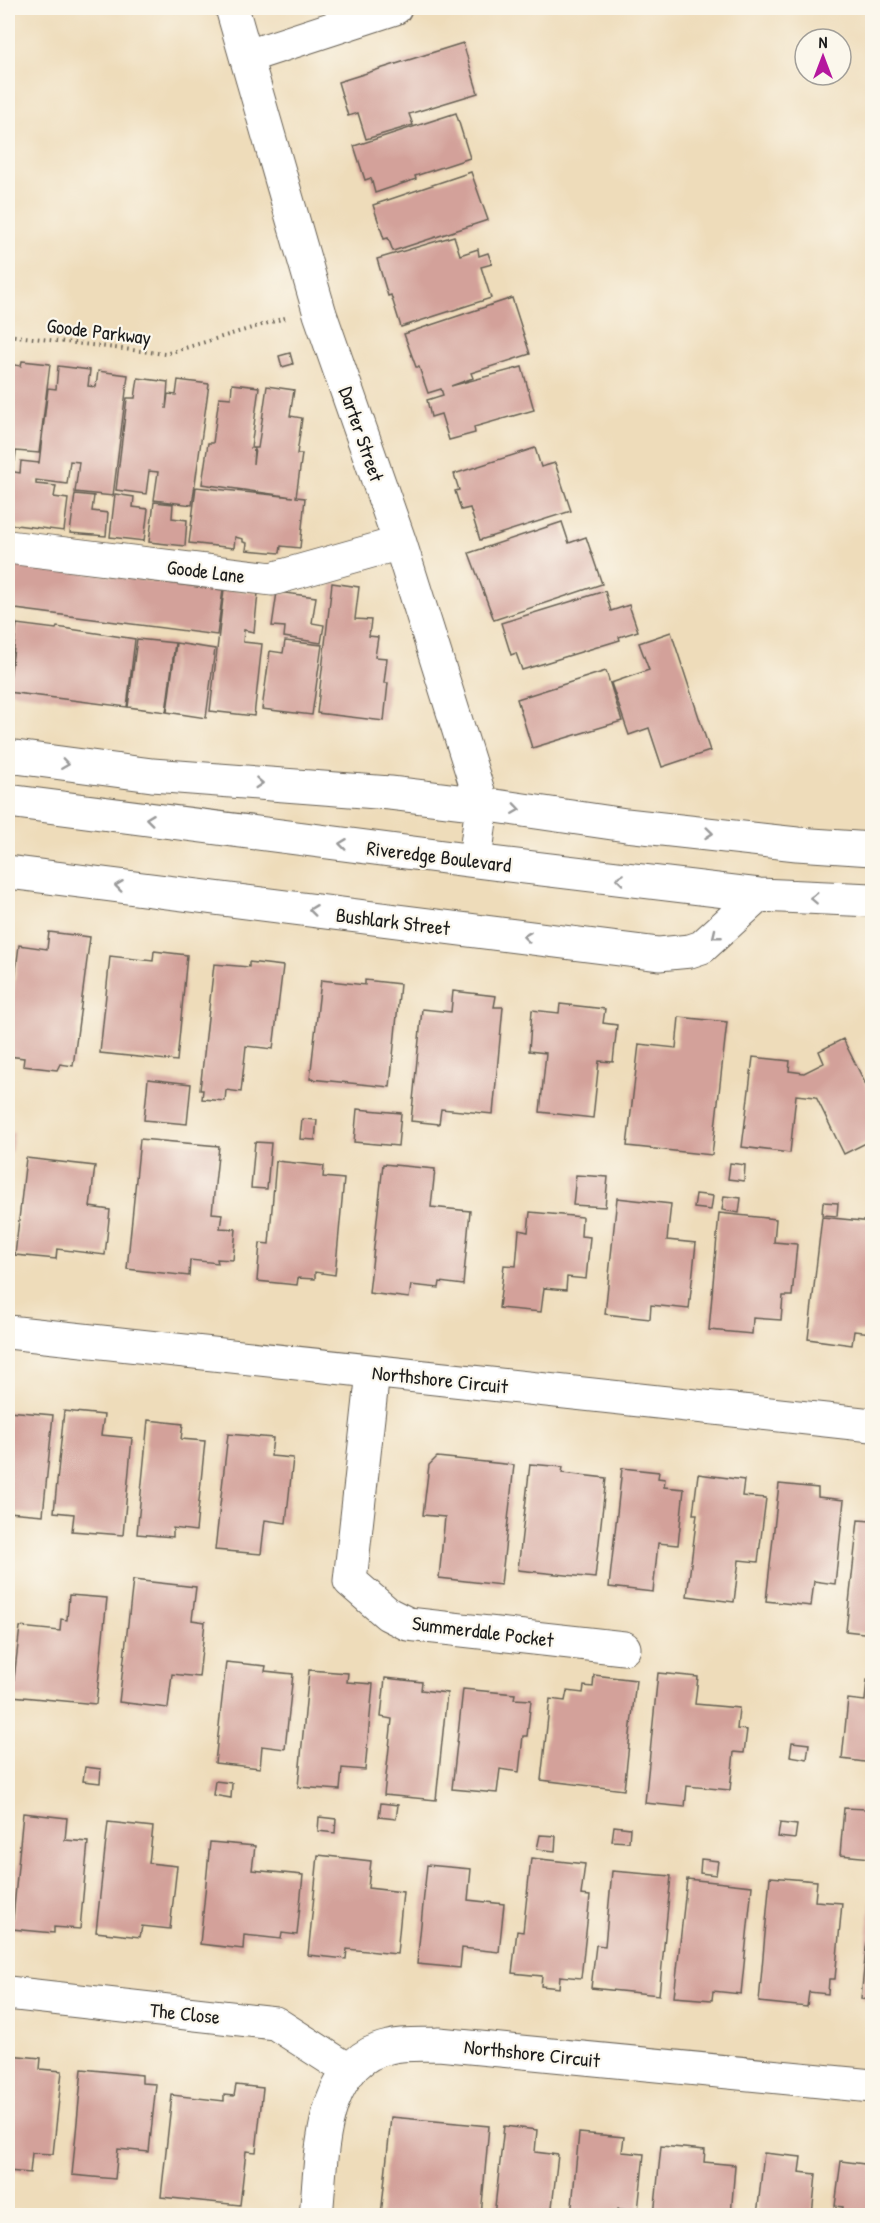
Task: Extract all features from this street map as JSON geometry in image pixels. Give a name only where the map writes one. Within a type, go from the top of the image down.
[{"type":"street","name":"Darter Street","points":[[232,8],[248,56],[320,314],[400,543],[482,804],[475,861]]},
{"type":"street","points":[[248,56],[395,8]]},
{"type":"street","name":"Goode Lane","points":[[8,547],[272,579],[400,543]]},
{"type":"street","points":[[8,756],[152,775],[390,793],[626,825],[797,844],[873,849]]},
{"type":"street","name":"Riveredge Boulevard","points":[[8,801],[759,895],[873,900]]},
{"type":"street","name":"Bushlark Street","points":[[8,872],[659,954],[690,951],[702,947],[759,895]]},
{"type":"street","name":"Northshore Circuit","points":[[8,1332],[873,1425]]},
{"type":"street","name":"Summerdale Pocket","points":[[373,1372],[350,1581],[388,1614],[408,1624],[624,1648]]},
{"type":"street","name":"The Close","points":[[8,1993],[275,2023],[350,2071]]},
{"type":"street","name":"Northshore Circuit","points":[[316,2216],[327,2115],[334,2092],[350,2071],[366,2056],[388,2047],[439,2044],[873,2086]]},
{"type":"path","name":"Goode Parkway","points":[[8,335],[165,354],[290,316]]},
{"type":"building","points":[[463,43],[478,93],[409,114],[413,125],[366,139],[358,113],[348,116],[338,82]]},
{"type":"building","points":[[456,113],[470,158],[415,176],[416,179],[375,193],[371,178],[365,180],[354,146]]},
{"type":"building","points":[[471,172],[488,220],[393,251],[388,238],[384,239],[373,205]]},
{"type":"building","points":[[454,236],[460,255],[478,249],[479,256],[488,253],[492,264],[481,267],[491,298],[401,327],[391,295],[388,296],[377,259]]},
{"type":"building","points":[[512,298],[530,354],[471,373],[473,378],[451,386],[522,367],[534,410],[474,427],[475,433],[449,440],[441,414],[431,417],[427,400],[443,395],[441,389],[428,393],[404,334]]},
{"type":"building","points":[[290,353],[293,364],[282,367],[279,356]]},
{"type":"building","points":[[22,361],[50,364],[39,453],[16,451],[15,461],[8,460],[8,364],[21,366]]},
{"type":"building","points":[[58,366],[90,370],[88,386],[96,387],[98,371],[128,375],[113,496],[75,492],[79,462],[70,461],[67,484],[36,480],[36,484],[56,486],[54,497],[68,499],[64,531],[8,524],[8,471],[20,473],[21,461],[39,463],[48,388],[56,389]]},
{"type":"building","points":[[138,378],[168,382],[166,409],[168,394],[176,395],[178,380],[209,384],[192,505],[154,500],[158,472],[149,471],[146,494],[116,490],[127,398],[135,398]]},
{"type":"building","points":[[232,384],[259,387],[251,448],[254,448],[253,464],[255,448],[258,448],[267,386],[294,390],[290,416],[302,418],[297,454],[302,454],[296,497],[305,498],[300,548],[281,546],[280,553],[246,550],[247,543],[235,537],[234,548],[189,543],[196,487],[293,497],[202,484],[208,443],[213,443],[219,397],[231,398]]},
{"type":"building","points":[[535,448],[541,467],[555,463],[571,511],[480,540],[470,508],[461,510],[455,491],[459,490],[454,474]]},
{"type":"building","points":[[75,494],[94,496],[92,511],[108,513],[106,536],[70,533]]},
{"type":"building","points":[[115,494],[134,497],[133,507],[148,509],[144,541],[110,537]]},
{"type":"building","points":[[154,502],[173,504],[172,518],[187,520],[185,546],[149,542]]},
{"type":"building","points":[[562,522],[569,543],[586,537],[602,584],[494,620],[469,553]]},
{"type":"building","points":[[8,563],[223,590],[217,635],[8,608]]},
{"type":"building","points":[[332,583],[359,587],[355,619],[371,620],[369,636],[378,637],[375,657],[387,658],[384,683],[388,683],[384,721],[317,713]]},
{"type":"building","points":[[224,589],[258,593],[254,632],[244,630],[243,642],[262,644],[254,716],[210,711]]},
{"type":"building","points":[[605,591],[611,611],[629,605],[638,631],[619,637],[620,640],[522,670],[516,653],[511,655],[501,623]]},
{"type":"building","points":[[277,592],[316,597],[312,623],[324,625],[321,643],[284,637],[285,627],[272,626]]},
{"type":"building","points":[[8,622],[16,623],[10,679],[17,624],[56,629],[57,627],[135,639],[127,707],[8,692]]},
{"type":"building","points":[[671,632],[710,751],[662,767],[649,728],[629,735],[611,683],[649,670],[639,643]]},
{"type":"building","points":[[137,639],[175,643],[166,712],[128,707]]},
{"type":"building","points":[[285,641],[322,645],[312,715],[262,709],[270,651],[283,653]]},
{"type":"building","points":[[176,643],[215,649],[206,718],[167,712]]},
{"type":"building","points":[[606,671],[622,721],[532,748],[517,699]]},
{"type":"building","points":[[49,932],[90,937],[73,1066],[60,1064],[57,1070],[23,1066],[24,1058],[8,1056],[8,1037],[19,945],[47,949]]},
{"type":"building","points":[[154,951],[187,955],[177,1061],[100,1053],[110,956],[153,961]]},
{"type":"building","points":[[249,962],[283,966],[273,1049],[246,1046],[241,1092],[226,1090],[225,1101],[202,1099],[203,1090],[200,1090],[214,964],[249,967]]},
{"type":"building","points":[[321,980],[365,985],[365,980],[400,984],[390,1087],[310,1079]]},
{"type":"building","points":[[453,991],[496,996],[494,1007],[503,1007],[493,1114],[441,1109],[439,1124],[411,1121],[422,1009],[451,1012]]},
{"type":"building","points":[[560,1004],[605,1009],[603,1023],[617,1025],[613,1062],[599,1061],[593,1118],[540,1112],[546,1053],[529,1051],[532,1010],[559,1013]]},
{"type":"building","points":[[679,1017],[727,1022],[712,1155],[627,1146],[639,1044],[676,1048]]},
{"type":"building","points":[[843,1039],[872,1097],[872,1140],[844,1154],[816,1097],[796,1095],[790,1153],[742,1147],[753,1057],[790,1061],[789,1071],[804,1073],[824,1063],[819,1051]]},
{"type":"building","points":[[148,1079],[191,1084],[187,1124],[144,1120]]},
{"type":"building","points":[[357,1109],[401,1113],[398,1146],[354,1142]]},
{"type":"building","points":[[302,1119],[317,1120],[315,1140],[300,1139]]},
{"type":"building","points":[[8,1132],[14,1133],[11,1153],[8,1152]]},
{"type":"building","points":[[140,1139],[219,1146],[212,1213],[222,1214],[220,1228],[236,1229],[233,1260],[217,1259],[218,1263],[190,1260],[189,1276],[127,1269]]},
{"type":"building","points":[[255,1142],[271,1143],[267,1189],[251,1188]]},
{"type":"building","points":[[26,1158],[95,1166],[90,1207],[110,1210],[105,1255],[57,1249],[56,1259],[15,1255]]},
{"type":"building","points":[[276,1161],[324,1166],[323,1177],[344,1179],[335,1275],[315,1272],[315,1279],[298,1278],[297,1285],[257,1281],[260,1243],[269,1244]]},
{"type":"building","points":[[730,1163],[745,1165],[744,1181],[728,1179]]},
{"type":"building","points":[[383,1164],[435,1169],[431,1207],[470,1211],[463,1285],[440,1282],[439,1288],[411,1285],[409,1298],[369,1293]]},
{"type":"building","points":[[576,1175],[608,1177],[605,1207],[573,1205]]},
{"type":"building","points":[[696,1194],[713,1196],[711,1210],[694,1208]]},
{"type":"building","points":[[724,1196],[741,1198],[739,1213],[722,1210]]},
{"type":"building","points":[[617,1198],[671,1204],[667,1240],[696,1243],[689,1309],[651,1305],[650,1319],[605,1314]]},
{"type":"building","points":[[823,1202],[838,1203],[837,1216],[822,1215]]},
{"type":"building","points":[[530,1212],[582,1217],[581,1236],[590,1237],[586,1279],[567,1277],[566,1290],[544,1288],[541,1312],[499,1308],[504,1265],[516,1266],[519,1230],[528,1232]]},
{"type":"building","points":[[719,1213],[776,1219],[774,1242],[797,1244],[792,1296],[783,1296],[781,1320],[753,1318],[752,1334],[709,1330]]},
{"type":"building","points":[[822,1217],[872,1222],[872,1333],[854,1331],[852,1345],[808,1339]]},
{"type":"building","points":[[8,1411],[53,1415],[43,1515],[8,1512]]},
{"type":"building","points":[[64,1411],[104,1415],[101,1435],[132,1438],[123,1535],[72,1531],[74,1514],[54,1512]]},
{"type":"building","points":[[148,1420],[183,1424],[181,1439],[205,1441],[196,1531],[173,1528],[173,1537],[137,1534]]},
{"type":"building","points":[[228,1434],[273,1438],[271,1456],[293,1458],[286,1523],[265,1520],[261,1554],[215,1550]]},
{"type":"building","points":[[437,1457],[514,1465],[501,1585],[439,1578],[445,1517],[423,1515],[429,1465]]},
{"type":"building","points":[[530,1464],[563,1467],[562,1473],[606,1478],[595,1578],[518,1570]]},
{"type":"building","points":[[622,1468],[659,1472],[658,1478],[665,1479],[664,1487],[684,1489],[678,1545],[658,1543],[653,1592],[609,1587]]},
{"type":"building","points":[[698,1474],[744,1480],[742,1496],[766,1498],[758,1562],[739,1560],[734,1602],[687,1596],[697,1514],[693,1514]]},
{"type":"building","points":[[779,1484],[818,1488],[818,1497],[844,1500],[835,1584],[814,1581],[811,1606],[766,1601]]},
{"type":"building","points":[[858,1520],[872,1521],[872,1634],[846,1631]]},
{"type":"building","points":[[133,1580],[196,1587],[192,1620],[205,1622],[199,1677],[172,1674],[168,1708],[119,1702]]},
{"type":"building","points":[[69,1595],[107,1598],[96,1704],[12,1696],[20,1627],[60,1631],[61,1619],[67,1620]]},
{"type":"building","points":[[226,1662],[266,1666],[265,1671],[293,1674],[285,1749],[262,1746],[260,1768],[215,1763]]},
{"type":"building","points":[[309,1670],[348,1673],[347,1682],[373,1684],[365,1770],[342,1768],[340,1790],[298,1787]]},
{"type":"building","points":[[658,1673],[698,1677],[695,1704],[739,1708],[737,1729],[747,1730],[744,1753],[734,1752],[730,1790],[687,1786],[685,1807],[645,1803]]},
{"type":"building","points":[[594,1675],[636,1680],[624,1790],[541,1780],[550,1699],[565,1701],[567,1691],[583,1693],[584,1686],[593,1687]]},
{"type":"building","points":[[385,1678],[422,1682],[421,1690],[447,1693],[436,1800],[384,1795],[392,1719],[381,1717]]},
{"type":"building","points":[[867,1680],[872,1680],[872,1763],[842,1759],[848,1699],[865,1701]]},
{"type":"building","points":[[463,1689],[515,1694],[514,1699],[531,1700],[527,1736],[523,1736],[519,1772],[500,1769],[497,1793],[452,1789]]},
{"type":"building","points":[[792,1742],[809,1744],[807,1759],[790,1756]]},
{"type":"building","points":[[85,1767],[101,1769],[100,1783],[83,1781]]},
{"type":"building","points":[[215,1781],[232,1783],[231,1798],[213,1795]]},
{"type":"building","points":[[868,1783],[872,1783],[872,1858],[840,1855],[844,1808],[867,1809]]},
{"type":"building","points":[[381,1803],[398,1805],[396,1819],[379,1817]]},
{"type":"building","points":[[23,1813],[67,1818],[65,1840],[88,1842],[80,1929],[54,1927],[54,1933],[12,1929]]},
{"type":"building","points":[[319,1817],[336,1819],[335,1833],[318,1831]]},
{"type":"building","points":[[108,1822],[153,1827],[149,1863],[177,1866],[170,1929],[142,1926],[140,1937],[96,1932]]},
{"type":"building","points":[[780,1823],[797,1825],[795,1839],[778,1837]]},
{"type":"building","points":[[614,1826],[630,1828],[629,1842],[612,1841]]},
{"type":"building","points":[[540,1835],[556,1836],[555,1851],[537,1849]]},
{"type":"building","points":[[210,1842],[255,1846],[252,1870],[303,1875],[297,1935],[282,1933],[281,1939],[244,1935],[243,1949],[200,1944]]},
{"type":"building","points":[[318,1855],[371,1861],[368,1888],[403,1892],[397,1954],[347,1949],[346,1959],[308,1955]]},
{"type":"building","points":[[531,1858],[585,1864],[581,1895],[590,1896],[581,1978],[560,1976],[559,1988],[541,1986],[542,1976],[512,1973],[517,1931],[523,1932]]},
{"type":"building","points":[[701,1859],[718,1861],[716,1875],[700,1873]]},
{"type":"building","points":[[427,1865],[471,1869],[468,1900],[504,1904],[499,1952],[462,1948],[460,1968],[417,1964]]},
{"type":"building","points":[[612,1871],[671,1876],[659,1995],[591,1988],[596,1945],[605,1946]]},
{"type":"building","points":[[770,1877],[817,1881],[815,1901],[842,1903],[835,1979],[829,1979],[828,1994],[809,1992],[807,2007],[759,2002]]},
{"type":"building","points":[[687,1879],[752,1886],[741,1994],[713,1991],[712,2000],[674,1997]]},
{"type":"building","points":[[872,1898],[872,2000],[861,1999]]},
{"type":"building","points":[[8,2055],[41,2058],[40,2069],[62,2071],[53,2154],[32,2153],[30,2173],[8,2171]]},
{"type":"building","points":[[82,2069],[142,2075],[142,2083],[156,2084],[149,2152],[118,2149],[115,2179],[72,2175]]},
{"type":"building","points":[[236,2085],[263,2088],[256,2152],[246,2151],[240,2205],[161,2197],[172,2095],[224,2101],[224,2095],[234,2096]]},
{"type":"building","points":[[391,2117],[489,2126],[481,2216],[381,2216]]},
{"type":"building","points":[[504,2126],[537,2130],[535,2152],[558,2155],[551,2216],[494,2216]]},
{"type":"building","points":[[579,2133],[624,2137],[622,2152],[644,2154],[638,2211],[618,2209],[617,2216],[571,2216]]},
{"type":"building","points":[[661,2146],[705,2150],[704,2162],[735,2165],[731,2216],[654,2216]]},
{"type":"building","points":[[764,2153],[801,2157],[799,2172],[816,2174],[812,2216],[757,2216]]},
{"type":"building","points":[[841,2161],[872,2165],[872,2216],[842,2216],[843,2207],[835,2206]]}]
